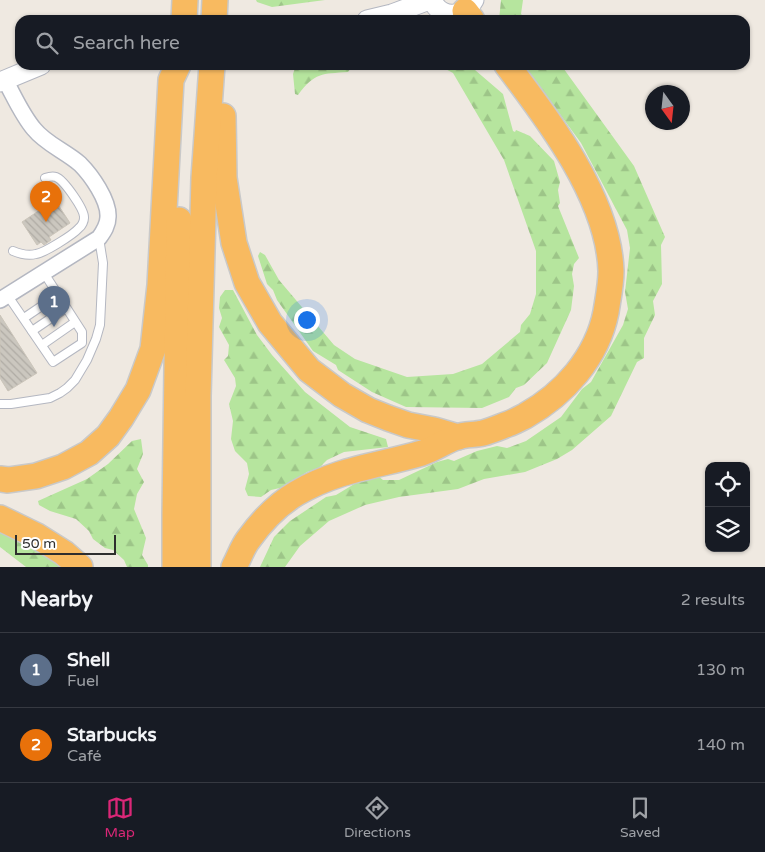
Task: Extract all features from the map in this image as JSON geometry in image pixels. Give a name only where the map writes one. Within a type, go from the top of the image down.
[{"type":"highway","points":[[214,15],[215,0]]},
{"type":"highway","points":[[223,0],[223,15]]},
{"type":"highway","points":[[0,479],[8,480],[36,476],[62,467],[89,453],[108,436],[138,390],[153,349],[160,285],[171,80],[177,70]]},
{"type":"highway","points":[[175,567],[174,514],[180,70]]},
{"type":"highway","points":[[198,567],[198,396],[204,178],[212,70]]},
{"type":"highway","points":[[222,70],[224,178],[234,243],[247,283],[270,323],[309,370],[342,395],[368,410],[388,418],[408,425],[458,436]]},
{"type":"highway","points":[[234,567],[247,541],[264,520],[295,494],[322,480],[346,471],[424,452],[458,436],[483,433],[511,424],[540,408],[561,391],[580,370],[594,347],[604,324],[611,271],[600,216],[567,150],[511,70]]},
{"type":"highway","points":[[0,518],[37,536],[64,553],[80,567]]},
{"type":"street","points":[[388,15],[430,0],[436,8],[447,14],[460,14],[471,10]]},
{"type":"street","points":[[4,298],[99,238],[105,231],[108,217],[107,206],[81,165],[41,137],[28,123],[3,81],[29,70]]},
{"type":"lane","points":[[13,251],[26,255],[42,253],[80,228],[84,219],[84,213],[62,182],[56,177],[45,178]]},
{"type":"lane","points":[[0,404],[50,398],[60,393],[75,380],[87,360],[100,326],[103,263],[99,238]]},
{"type":"lane","points":[[4,298],[24,318],[53,362],[82,343],[82,332],[44,273]]},
{"type":"lane","points":[[24,318],[58,295]]},
{"type":"lane","points":[[32,331],[66,308]]},
{"type":"lane","points":[[42,345],[75,322]]},
{"type":"green space","points":[[256,0],[325,0],[272,7]]},
{"type":"green space","points":[[501,0],[523,0],[522,15],[500,15]]},
{"type":"green space","points":[[294,70],[350,70],[348,72],[325,74],[314,78],[298,95],[295,94]]},
{"type":"green space","points":[[447,70],[475,70],[503,94],[513,131],[515,132],[516,130],[530,136],[554,161],[560,182],[558,190],[560,203],[558,206],[579,258],[574,264],[572,274],[574,286],[571,310],[547,363],[524,385],[516,388],[509,397],[482,408],[406,407],[372,392],[338,370],[336,365],[313,351],[277,300],[273,290],[267,284],[258,256],[260,252],[265,255],[279,280],[334,345],[355,359],[407,377],[453,374],[482,364],[520,332],[521,325],[530,314],[536,294],[536,251],[504,160],[453,73]]},
{"type":"green space","points":[[528,70],[565,70],[634,166],[665,237],[661,245],[662,284],[653,301],[655,315],[644,338],[644,358],[637,362],[611,416],[572,450],[557,459],[525,472],[484,479],[458,489],[399,497],[365,505],[329,521],[300,546],[285,567],[260,567],[274,537],[290,521],[326,497],[336,495],[356,483],[378,476],[383,480],[399,480],[437,462],[448,459],[454,461],[477,451],[497,446],[507,448],[526,441],[561,417],[582,389],[591,382],[623,325],[628,309],[625,292],[630,248],[627,230],[581,143]]},
{"type":"green space","points":[[225,290],[233,290],[257,335],[305,392],[350,427],[386,439],[388,447],[344,452],[327,460],[319,468],[307,472],[284,487],[271,490],[261,497],[248,496],[245,489],[249,474],[247,463],[235,451],[231,439],[233,421],[229,404],[236,386],[235,378],[224,360],[228,356],[229,345],[219,327],[222,318],[219,308],[220,297]]},
{"type":"green space","points":[[141,439],[143,454],[137,469],[144,482],[137,494],[134,509],[146,538],[142,555],[148,567],[127,567],[124,560],[113,550],[105,548],[93,539],[89,531],[76,519],[50,511],[39,505],[38,501],[87,479],[108,464],[132,441]]},
{"type":"green space","points":[[0,524],[65,567],[26,567],[0,547]]},
{"type":"building","points":[[55,200],[70,223],[49,237],[51,240],[44,245],[41,242],[37,245],[22,222]]},
{"type":"building","points":[[0,315],[37,373],[8,391],[0,378]]},
{"type":"place","name":"Starbucks","points":[[46,222]]},
{"type":"place","name":"Shell","points":[[54,327]]}]
